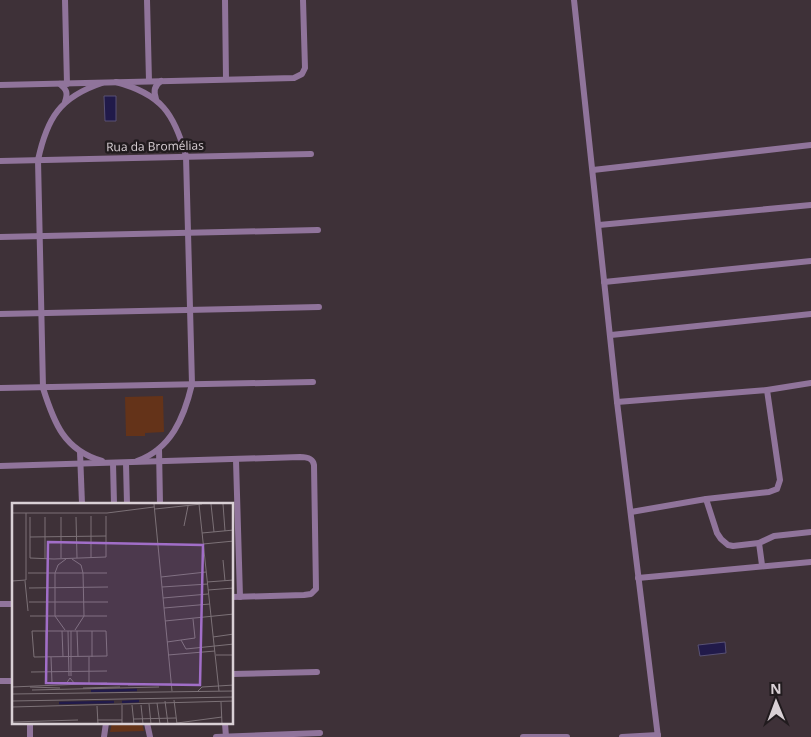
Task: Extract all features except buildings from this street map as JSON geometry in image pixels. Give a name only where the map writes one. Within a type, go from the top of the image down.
[{"type":"street","points":[[65,103],[67,96],[64,84],[66,0]]},
{"type":"street","points":[[147,0],[149,81]]},
{"type":"street","points":[[225,0],[226,79]]},
{"type":"street","points":[[0,85],[294,78],[302,74],[304,68],[302,0]]},
{"type":"street","points":[[574,0],[617,402],[658,736],[622,737]]},
{"type":"street","points":[[156,100],[154,89],[161,81]]},
{"type":"street","points":[[116,82],[136,88],[156,100],[175,122],[186,156],[192,384],[179,423],[167,442],[145,458],[126,463]]},
{"type":"street","points":[[102,83],[84,90],[65,103],[52,117],[45,131],[38,160],[40,313],[43,388],[57,426],[70,444],[80,452],[94,459],[113,463]]},
{"type":"street","points":[[593,170],[811,145]]},
{"type":"street","name":"Rua da Bromélias","points":[[0,161],[311,154]]},
{"type":"street","points":[[599,225],[811,205]]},
{"type":"street","points":[[0,237],[318,230]]},
{"type":"street","points":[[604,282],[811,261]]},
{"type":"street","points":[[0,314],[319,307]]},
{"type":"street","points":[[611,335],[811,314]]},
{"type":"street","points":[[0,388],[313,382]]},
{"type":"street","points":[[617,402],[767,390],[811,383]]},
{"type":"street","points":[[631,512],[706,499],[768,492],[777,489],[780,480],[767,390]]},
{"type":"street","points":[[159,449],[160,503]]},
{"type":"street","points":[[80,452],[82,503]]},
{"type":"street","points":[[0,466],[305,457],[313,461],[314,470],[316,589],[310,594],[236,597],[236,460]]},
{"type":"street","points":[[113,463],[114,503]]},
{"type":"street","points":[[126,463],[127,503]]},
{"type":"street","points":[[706,499],[717,533],[724,542],[733,546],[759,543],[774,536],[811,532]]},
{"type":"street","points":[[759,543],[762,565]]},
{"type":"street","points":[[638,578],[762,565],[811,562]]},
{"type":"street","points":[[234,674],[317,672]]},
{"type":"street","points":[[30,724],[30,737]]},
{"type":"street","points":[[104,737],[106,724]]},
{"type":"street","points":[[147,724],[150,737]]},
{"type":"street","points":[[225,724],[226,737]]},
{"type":"street","points":[[216,737],[320,733]]},
{"type":"street","points":[[523,737],[567,737]]},
{"type":"shaded area","points":[[104,96],[116,96],[116,121],[105,121]]},
{"type":"shaded area","points":[[163,396],[164,432],[145,433],[145,436],[126,436],[125,397]]},
{"type":"shaded area","points":[[725,642],[726,653],[700,656],[698,645]]},
{"type":"shaded area","points":[[112,724],[142,724],[144,731],[110,732]]}]
